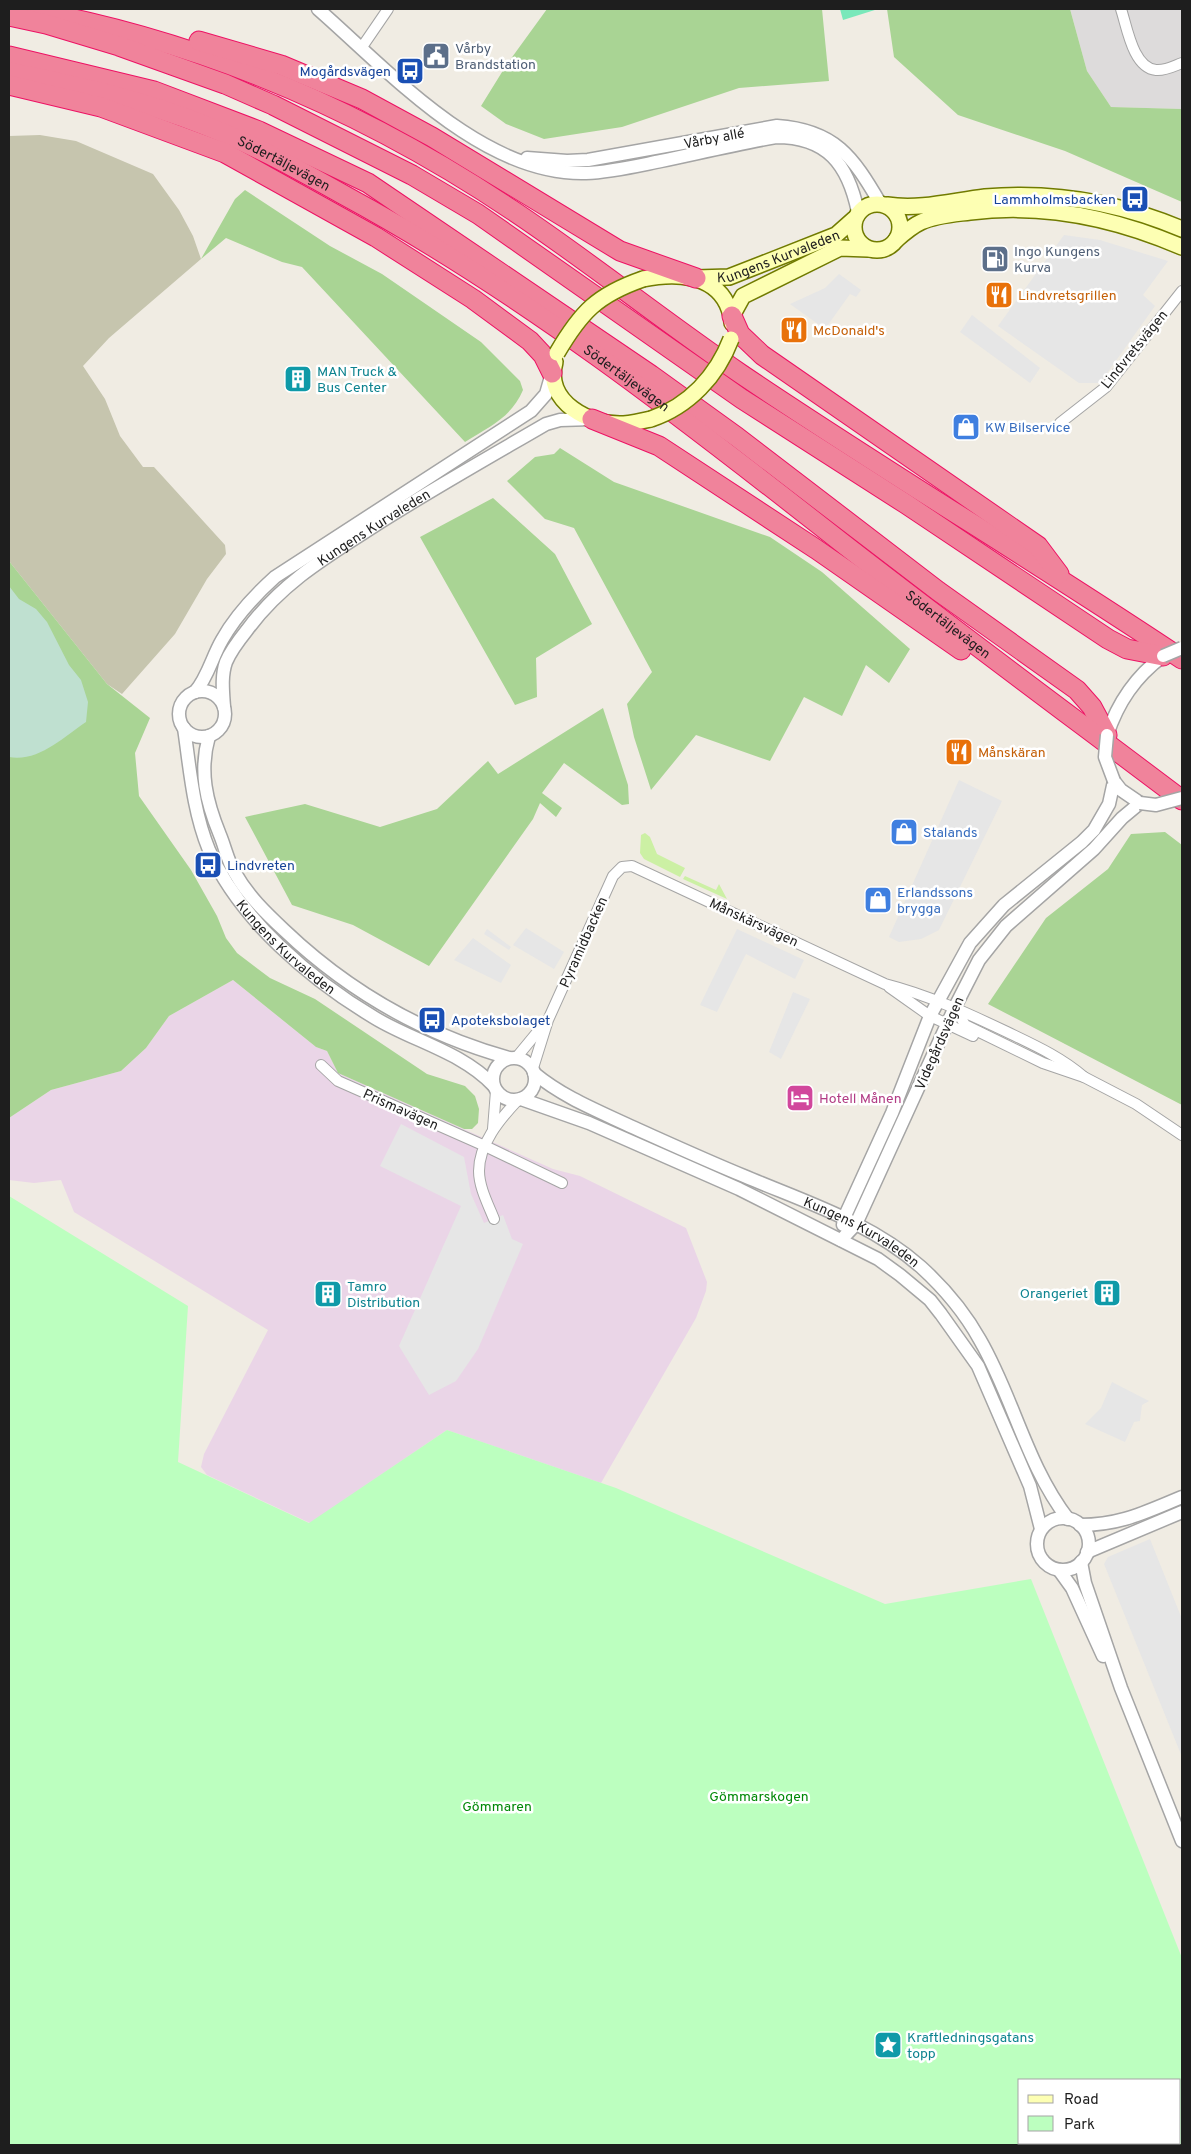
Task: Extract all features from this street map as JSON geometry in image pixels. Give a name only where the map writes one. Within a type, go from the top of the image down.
[{"type":"highway","points":[[24,9],[105,26],[205,42],[281,66],[322,82],[362,99],[432,136],[620,251],[696,278]]},
{"type":"highway","points":[[9,16],[46,24],[119,46],[225,84],[272,104],[412,175],[478,214],[742,398],[1108,639],[1127,649],[1164,656]]},
{"type":"highway","points":[[105,26],[171,44],[280,84],[343,112],[429,158],[514,211],[743,375],[1182,659]]},
{"type":"highway","points":[[9,56],[154,91],[259,131],[368,183],[651,375],[1013,646],[1077,690],[1092,707],[1107,735]]},
{"type":"highway","name":"Södertäljevägen","points":[[9,72],[73,84],[176,114],[274,156],[407,230],[494,284],[641,389],[1012,674],[1182,799]]},
{"type":"highway","points":[[9,85],[101,108],[225,153],[376,237],[473,299],[530,340],[543,355],[552,373]]},
{"type":"highway","points":[[732,316],[740,334],[762,355],[1038,546],[1065,583]]},
{"type":"highway","points":[[592,419],[659,446],[816,548],[1030,697],[1084,726]]},
{"type":"main road","points":[[1182,229],[1130,209],[1076,198],[1012,195],[917,207],[872,203],[856,215],[855,236],[860,244],[868,248],[883,250],[921,222],[934,218],[980,210],[1032,210],[1112,221],[1182,247]]},
{"type":"main road","points":[[883,204],[892,209],[899,220],[900,227],[896,240]]},
{"type":"main road","name":"Kungens Kurvaleden","points":[[696,278],[729,277],[836,235],[856,215]]},
{"type":"main road","name":"Kungens Kurvaleden","points":[[732,316],[743,296],[840,248],[868,248]]},
{"type":"main road","points":[[675,276],[696,278],[712,286],[723,296],[732,316],[731,339],[726,354],[709,380],[700,389],[675,409],[651,419],[623,424],[592,419],[567,406],[557,391],[552,373],[557,353],[571,329],[598,300],[612,291],[643,279],[675,276]]},
{"type":"street","name":"Vårby allé","points":[[318,9],[448,123],[485,146],[532,166],[585,173],[624,169],[776,137],[796,138],[819,146],[839,162],[850,181],[856,215]]},
{"type":"street","points":[[362,47],[388,9]]},
{"type":"street","points":[[1121,9],[1137,56],[1147,67],[1156,70],[1182,63]]},
{"type":"street","name":"Vårby allé","points":[[514,158],[567,161],[588,160],[777,126],[799,127],[820,134],[840,149],[855,164],[883,204]]},
{"type":"street","name":"Lindvretsvägen","points":[[1060,423],[1106,387],[1182,291]]},
{"type":"street","name":"Kungens Kurvaleden","points":[[195,692],[207,674],[221,641],[247,602],[275,577],[531,411],[546,394],[552,373]]},
{"type":"street","name":"Kungens Kurvaleden","points":[[224,707],[222,681],[226,664],[234,648],[256,618],[281,590],[304,571],[442,484],[546,424],[560,420],[592,419]]},
{"type":"street","points":[[1182,648],[1164,656],[1138,677],[1128,690],[1119,704],[1107,735],[1105,757],[1113,785],[1138,805],[1156,805],[1182,799]]},
{"type":"street","points":[[203,691],[215,695],[224,707],[222,723],[217,730],[208,736],[196,736],[184,728],[179,718],[182,703],[195,692],[203,691]]},
{"type":"street","name":"Kungens Kurvaleden","points":[[184,728],[190,785],[209,849],[225,882],[247,912],[286,950],[329,986],[375,1018],[476,1068],[495,1088]]},
{"type":"street","name":"Kungens Kurvaleden","points":[[208,736],[204,755],[204,785],[212,816],[235,873],[257,904],[340,979],[386,1008],[471,1048],[512,1058]]},
{"type":"street","name":"Videgårdsvägen","points":[[841,1240],[844,1218],[892,1113],[930,1016],[970,943],[986,924],[1024,887],[1082,842],[1094,830],[1110,804],[1113,785]]},
{"type":"street","name":"Videgårdsvägen","points":[[841,1240],[856,1224],[947,1024],[979,960],[1006,926],[1094,849],[1138,805]]},
{"type":"street","name":"Pyramidbacken","points":[[534,1071],[548,1020],[613,876],[622,867]]},
{"type":"street","name":"Månskärsvägen","points":[[622,867],[637,867],[885,984],[955,1007],[1052,1054],[1084,1076],[1136,1104],[1182,1134]]},
{"type":"street","name":"Månskärsvägen","points":[[885,984],[930,1016],[1039,1067],[1084,1076]]},
{"type":"street","name":"Pyramidbacken","points":[[512,1058],[548,1020]]},
{"type":"street","points":[[493,1129],[495,1088],[493,1072],[496,1066],[512,1058],[529,1063],[534,1071],[533,1088],[519,1100],[493,1129],[485,1146],[479,1170],[482,1190],[494,1219]]},
{"type":"street","name":"Prismavägen","points":[[321,1065],[338,1081],[485,1146],[562,1183]]},
{"type":"street","name":"Kungens Kurvaleden","points":[[534,1071],[562,1094],[724,1168],[844,1218],[892,1244],[911,1259],[962,1312],[990,1359],[1040,1475],[1052,1497],[1068,1519]]},
{"type":"street","points":[[495,1088],[507,1099],[519,1100]]},
{"type":"street","name":"Kungens Kurvaleden","points":[[519,1100],[589,1123],[703,1173],[878,1259],[908,1281],[930,1300],[968,1349],[987,1385],[1030,1486],[1041,1530]]},
{"type":"street","points":[[1121,1688],[1103,1656],[1072,1588],[1059,1570],[1044,1562],[1039,1555],[1037,1546],[1041,1530],[1053,1520],[1068,1519],[1080,1525],[1105,1524],[1124,1520],[1182,1497]]},
{"type":"street","points":[[1059,1570],[1075,1567],[1084,1557],[1182,1512]]},
{"type":"street","points":[[1080,1525],[1088,1538],[1084,1557],[1085,1583],[1121,1688],[1182,1842]]},
{"type":"shaded area","points":[[1070,9],[1182,9],[1182,109],[1111,107],[1087,71]]},
{"type":"shaded area","points":[[40,135],[76,141],[153,174],[179,210],[193,236],[201,259],[109,338],[83,366],[105,399],[120,436],[143,467],[154,467],[225,545],[226,554],[207,579],[175,634],[122,694],[107,684],[9,561],[9,136]]},
{"type":"shaded area","points":[[1064,235],[1100,240],[1168,261],[1143,295],[1155,306],[1100,383],[1079,383],[998,326]]},
{"type":"shaded area","points":[[839,274],[861,290],[856,297],[850,294],[825,329],[790,304],[825,288]]},
{"type":"shaded area","points":[[972,315],[1040,368],[1030,383],[960,332]]},
{"type":"shaded area","points":[[9,586],[19,599],[36,609],[47,622],[69,665],[81,680],[88,702],[86,722],[50,747],[30,756],[20,758],[9,757]]},
{"type":"shaded area","points":[[959,780],[1002,801],[939,930],[921,939],[899,942],[889,937]]},
{"type":"shaded area","points":[[526,928],[564,952],[554,969],[513,945]]},
{"type":"shaded area","points":[[487,929],[511,947],[509,950],[484,934]]},
{"type":"shaded area","points":[[737,929],[804,960],[795,979],[746,954],[717,1012],[700,1005]]},
{"type":"shaded area","points":[[473,938],[511,965],[501,983],[454,960]]},
{"type":"shaded area","points":[[233,980],[316,1047],[327,1051],[338,1073],[553,1169],[580,1176],[686,1228],[707,1282],[706,1291],[696,1318],[601,1483],[447,1430],[310,1523],[207,1475],[201,1467],[204,1454],[268,1330],[74,1212],[61,1180],[34,1183],[9,1180],[9,1118],[51,1090],[121,1071],[146,1048],[169,1016]]},
{"type":"shaded area","points":[[793,992],[810,999],[781,1059],[769,1052]]},
{"type":"shaded area","points":[[401,1124],[464,1157],[471,1194],[484,1223],[503,1215],[512,1239],[523,1244],[478,1349],[456,1381],[429,1395],[399,1346],[461,1206],[380,1166]]},
{"type":"shaded area","points":[[1112,1382],[1149,1401],[1142,1405],[1140,1421],[1134,1422],[1125,1442],[1085,1424],[1101,1408]]},
{"type":"shaded area","points":[[1150,1539],[1182,1619],[1182,1757],[1104,1564],[1108,1557]]},
{"type":"green space","points":[[547,9],[822,9],[829,81],[739,88],[622,127],[544,139],[506,124],[481,106],[507,64]]},
{"type":"green space","points":[[840,9],[878,9],[843,20]]},
{"type":"green space","points":[[887,9],[1070,9],[1087,71],[1111,107],[1182,109],[1182,202],[1065,151],[958,115],[894,57]]},
{"type":"green space","points":[[245,190],[330,246],[382,274],[481,342],[520,381],[523,390],[512,408],[491,426],[465,442],[302,267],[282,262],[226,238],[201,259],[235,199]]},
{"type":"green space","points":[[560,448],[614,482],[770,537],[822,572],[910,649],[889,683],[866,665],[842,716],[804,697],[770,761],[696,735],[651,790],[634,737],[627,704],[652,672],[574,528],[545,519],[507,481],[535,457],[554,454]]},
{"type":"green space","points":[[493,498],[555,554],[592,624],[536,658],[537,697],[515,705],[420,537]]},
{"type":"green space","points":[[9,561],[107,684],[150,718],[135,753],[139,796],[191,870],[217,916],[226,938],[237,953],[270,978],[315,999],[427,1074],[465,1086],[475,1096],[479,1109],[478,1123],[472,1129],[464,1129],[338,1073],[327,1051],[316,1047],[233,980],[169,1016],[146,1048],[121,1071],[51,1090],[9,1118]]},
{"type":"green space","points":[[603,708],[628,785],[629,804],[622,805],[564,763],[542,793],[562,808],[556,817],[540,803],[533,819],[429,966],[353,925],[292,905],[245,817],[305,804],[380,827],[437,809],[488,761],[498,774]]},
{"type":"green space","points":[[1165,832],[1182,845],[1182,1105],[988,1004],[1046,918],[1108,869],[1131,834]]},
{"type":"green space","points":[[645,833],[650,837],[657,854],[685,868],[680,877],[644,859],[640,853],[641,835]]},
{"type":"green space","points":[[685,876],[716,890],[719,884],[727,899],[683,879]]},
{"type":"green space","name":"Gömmaren","points":[[9,1196],[188,1306],[178,1462],[309,1523],[447,1430],[616,1488],[885,1604],[1031,1579],[1182,1958],[1182,2145],[9,2145]]},
{"type":"place","name":"Vårby Brandstation","points":[[436,56]]},
{"type":"place","name":"Mogårdsvägen","points":[[410,71]]},
{"type":"place","name":"Lammholmsbacken","points":[[1135,199]]},
{"type":"place","name":"Ingo Kungens Kurva","points":[[995,259]]},
{"type":"place","name":"Lindvretsgrillen","points":[[999,295]]},
{"type":"place","name":"McDonald's","points":[[794,330]]},
{"type":"place","name":"MAN Truck & Bus Center","points":[[298,379]]},
{"type":"place","name":"KW Bilservice","points":[[966,427]]},
{"type":"place","name":"Månskäran","points":[[959,752]]},
{"type":"place","name":"Stalands","points":[[904,832]]},
{"type":"place","name":"Lindvreten","points":[[208,865]]},
{"type":"place","name":"Erlandssons brygga","points":[[878,900]]},
{"type":"place","name":"Apoteksbolaget","points":[[432,1020]]},
{"type":"place","name":"Hotell Månen","points":[[800,1098]]},
{"type":"place","name":"Orangeriet","points":[[1107,1293]]},
{"type":"place","name":"Tamro Distribution","points":[[328,1294]]},
{"type":"place","name":"Kraftledningsgatans topp","points":[[888,2045]]},
{"type":"park label","name":"Gömmarskogen","points":[[759,1796]]}]
